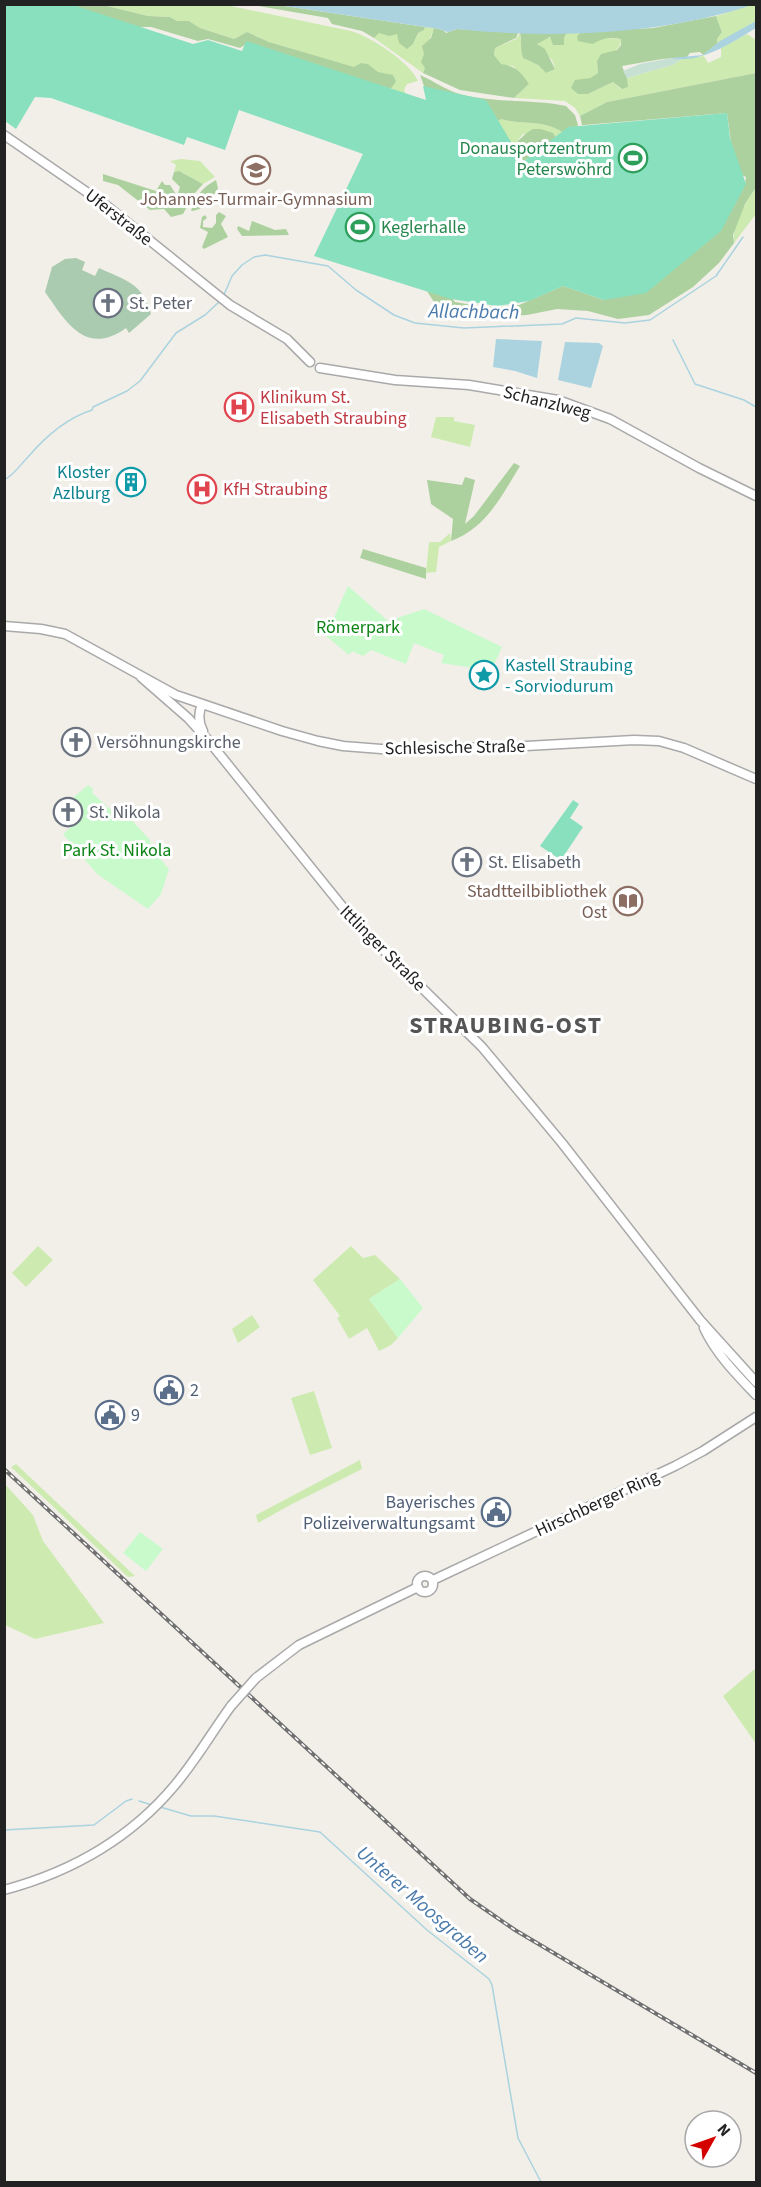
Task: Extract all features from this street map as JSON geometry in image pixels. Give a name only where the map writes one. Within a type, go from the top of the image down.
[{"type":"street","name":"Uferstraße","points":[[4,135],[107,206],[230,305],[287,339],[309,361],[309,367],[313,371],[320,368]]},
{"type":"street","name":"Schanzlweg","points":[[320,368],[395,380],[469,385],[558,400],[610,419],[699,468],[756,495]]},
{"type":"street","name":"Ittlinger Straße","points":[[4,626],[41,629],[65,634],[156,686]]},
{"type":"street","name":"Ittlinger Straße","points":[[141,677],[188,718],[208,740],[354,921],[381,950],[470,1033],[517,1088],[700,1320],[756,1382]]},
{"type":"street","name":"Schlesische Straße","points":[[156,686],[300,737],[356,747],[478,748],[634,740],[659,741],[684,748],[756,779]]},
{"type":"street","name":"Ittlinger Straße","points":[[202,704],[199,724],[208,740]]},
{"type":"street","name":"Ittlinger Straße","points":[[700,1320],[716,1350],[756,1395]]},
{"type":"street","name":"Hirschberger Ring","points":[[4,1890],[34,1882],[73,1865],[111,1843],[142,1818],[158,1803],[191,1763],[231,1706],[256,1678],[299,1645],[418,1587],[425,1592],[429,1591],[433,1586],[432,1580],[675,1466],[756,1417]]},
{"type":"green space","name":"Donausportzentrum Peterswöhrd","points":[[4,5],[73,5],[193,44],[208,40],[242,51],[246,41],[426,100],[423,86],[486,100],[523,162],[568,127],[727,113],[730,138],[746,184],[721,231],[646,293],[604,300],[563,286],[529,301],[497,306],[451,299],[314,256],[363,154],[239,110],[225,150],[187,137],[184,145],[51,98],[35,97],[16,129],[5,121]]},
{"type":"green space","points":[[71,5],[103,5],[148,16],[170,17],[177,21],[189,21],[200,28],[234,39],[247,32],[269,42],[354,67],[361,63],[368,64],[378,72],[393,75],[396,81],[389,90],[248,43],[240,48],[208,39],[198,41],[151,27],[138,27]]},
{"type":"green space","points":[[103,5],[226,5],[351,31],[389,51],[407,66],[418,81],[407,84],[404,90],[407,96],[389,90],[378,73],[366,64],[361,63],[355,68],[269,42],[247,32],[234,39],[200,28],[189,21],[148,16]]},
{"type":"green space","points":[[252,5],[278,5],[425,27],[407,49],[399,43],[397,34],[389,36],[379,33],[374,38],[362,31],[332,24],[328,18]]},
{"type":"green space","points":[[756,5],[756,21],[717,44],[717,39],[722,32],[716,16]]},
{"type":"green space","points":[[716,16],[722,32],[717,39],[717,44],[703,55],[700,52],[690,53],[687,57],[622,66],[628,87],[622,89],[613,82],[588,94],[578,94],[571,88],[575,80],[590,78],[598,73],[597,61],[601,54],[617,50],[621,45],[621,39],[617,38],[603,39],[593,44],[578,41],[577,36],[581,32],[653,28]]},
{"type":"green space","points":[[425,27],[434,28],[424,54],[423,73],[374,38],[378,33],[397,34],[413,44],[418,33]]},
{"type":"green space","points":[[434,28],[446,33],[457,29],[518,33],[516,38],[495,48],[494,55],[501,64],[518,70],[529,84],[514,98],[460,90],[423,73],[425,68],[421,62],[424,54],[422,46],[431,38]]},
{"type":"green space","points":[[567,32],[581,32],[577,36],[621,39],[616,50],[597,61],[598,73],[590,78],[588,94],[613,82],[621,89],[627,87],[627,78],[672,65],[682,59],[704,56],[708,63],[721,57],[721,48],[747,34],[756,40],[756,73],[607,102],[580,116],[575,108],[565,101],[514,98],[529,84],[513,66],[501,65],[494,55],[495,48],[516,39],[520,33],[523,58],[538,65],[546,73],[555,68],[552,60],[537,44],[546,38],[564,38]]},
{"type":"green space","points":[[567,32],[564,45],[553,45],[550,37],[537,44],[545,49],[555,69],[546,73],[538,65],[523,58],[520,33]]},
{"type":"green space","points":[[671,58],[682,59],[672,65],[627,78],[623,71],[640,64]]},
{"type":"green space","points":[[756,73],[756,187],[745,204],[733,235],[734,243],[719,263],[693,287],[649,315],[618,319],[588,311],[557,309],[527,315],[484,317],[436,305],[419,279],[438,282],[455,302],[484,307],[519,305],[563,286],[604,300],[745,184],[746,177],[735,172],[727,113],[584,125],[582,125],[580,116],[607,102]]},
{"type":"green space","points":[[420,75],[463,95],[566,106],[575,115],[578,125],[562,132],[547,125],[501,119],[493,124],[427,94]]},
{"type":"green space","points":[[501,119],[547,125],[562,132],[556,138],[523,134],[514,145],[507,147],[493,124]]},
{"type":"green space","points":[[533,129],[553,133],[556,138],[524,161],[521,158],[517,161],[507,147]]},
{"type":"green space","points":[[181,159],[200,161],[215,177],[203,184],[179,171],[174,172],[176,165],[170,161]]},
{"type":"green space","points":[[179,171],[203,184],[194,194],[183,214],[171,217],[164,209],[150,210],[118,185],[103,181],[103,174],[156,191],[162,181],[165,185],[170,185],[177,196],[180,187],[172,179],[174,172]]},
{"type":"green space","points":[[216,180],[218,188],[216,193],[210,196],[201,208],[191,211],[200,193]]},
{"type":"green space","points":[[756,187],[756,214],[734,243],[737,221]]},
{"type":"green space","points":[[219,212],[226,216],[221,224],[228,237],[204,249],[202,247],[208,232],[200,228],[202,217],[205,215],[207,218],[203,221],[203,227],[212,228]]},
{"type":"green space","points":[[252,221],[275,230],[286,229],[289,235],[242,236],[237,229],[238,226],[249,231]]},
{"type":"green space","points":[[76,258],[85,262],[82,270],[95,276],[99,268],[132,284],[143,295],[151,314],[129,333],[126,328],[112,336],[99,339],[78,332],[69,324],[45,292],[52,267],[65,259]]},
{"type":"green space","points":[[436,417],[454,417],[454,421],[475,425],[470,447],[431,437]]},
{"type":"green space","points":[[514,463],[520,466],[492,510],[474,528],[451,541],[453,519],[431,504],[427,480],[462,485],[465,477],[475,480],[465,524],[474,516]]},
{"type":"green space","points":[[450,533],[451,541],[439,547],[436,572],[426,573],[429,542],[440,542]]},
{"type":"green space","points":[[363,549],[426,568],[426,579],[360,558]]},
{"type":"green space","name":"Römerpark","points":[[348,586],[388,621],[424,609],[502,647],[486,682],[471,675],[474,668],[441,663],[444,655],[414,643],[406,664],[371,650],[363,656],[352,651],[349,655],[326,636]]},
{"type":"green space","name":"Park St. Nikola","points":[[88,785],[93,789],[92,793],[119,817],[124,812],[150,840],[151,848],[169,869],[161,894],[148,909],[97,874],[63,834],[80,819],[67,803]]},
{"type":"green space","points":[[573,800],[579,804],[570,818],[583,827],[561,860],[540,846]]},
{"type":"green space","points":[[38,1246],[53,1260],[26,1287],[12,1273]]},
{"type":"green space","points":[[351,1246],[363,1258],[375,1255],[400,1279],[369,1299],[398,1338],[391,1345],[379,1351],[367,1328],[349,1339],[337,1318],[340,1316],[313,1280]]},
{"type":"green space","points":[[400,1279],[423,1308],[398,1338],[369,1299]]},
{"type":"green space","points":[[252,1315],[260,1327],[238,1343],[232,1329]]},
{"type":"green space","points":[[314,1391],[332,1448],[310,1455],[291,1398]]},
{"type":"green space","points":[[360,1460],[362,1469],[258,1523],[256,1515]]},
{"type":"green space","points":[[16,1464],[135,1576],[128,1577],[11,1467]]},
{"type":"green space","points":[[4,1483],[33,1515],[43,1541],[104,1623],[35,1639],[5,1625]]},
{"type":"green space","points":[[140,1532],[163,1549],[146,1571],[123,1553]]},
{"type":"green space","points":[[756,1668],[756,1744],[723,1696]]},
{"type":"water","points":[[278,5],[752,5],[681,23],[643,28],[606,32],[530,34],[457,29],[448,32]]},
{"type":"water","points":[[756,21],[756,28],[715,51],[704,55],[693,58],[671,58],[703,55],[720,41]]},
{"type":"water","points":[[496,339],[542,341],[537,378],[493,367]]},
{"type":"water","points":[[565,342],[599,343],[603,346],[591,388],[558,380]]},
{"type":"waterway","name":"Allachbach","points":[[223,297],[232,276],[242,265],[254,257],[265,255],[328,266],[356,290],[394,315],[415,323],[464,328],[562,324],[576,318],[625,323],[650,320],[716,276],[743,237]]},
{"type":"waterway","name":"Allachbach","points":[[4,480],[57,429],[92,410],[93,407],[127,391],[140,381],[176,333],[205,315],[220,301]]},
{"type":"waterway","points":[[673,340],[695,384],[744,400],[756,407]]},
{"type":"waterway","name":"Unterer Moosgraben","points":[[4,1830],[94,1825],[132,1799]]},
{"type":"waterway","name":"Unterer Moosgraben","points":[[139,1801],[152,1805]]},
{"type":"waterway","name":"Unterer Moosgraben","points":[[160,1807],[191,1816],[214,1816],[320,1832],[427,1930],[489,1979],[492,1985],[518,2138],[541,2182]]},
{"type":"railway","points":[[4,1469],[470,1899],[515,1930],[756,2073]]},
{"type":"place","name":"Donausportzentrum Peterswöhrd","points":[[633,158]]},
{"type":"place","name":"Johannes-Turmair-Gymnasium","points":[[256,170]]},
{"type":"place","name":"Keglerhalle","points":[[360,227]]},
{"type":"place","name":"St. Peter","points":[[108,303]]},
{"type":"place","name":"Klinikum St. Elisabeth Straubing","points":[[239,407]]},
{"type":"place","name":"Kloster Azlburg","points":[[131,482]]},
{"type":"place","name":"KfH Straubing","points":[[202,489]]},
{"type":"place","name":"Kastell Straubing - Sorviodurum","points":[[484,675]]},
{"type":"place","name":"Versöhnungskirche","points":[[76,742]]},
{"type":"place","name":"St. Nikola","points":[[68,812]]},
{"type":"place","name":"St. Elisabeth","points":[[467,862]]},
{"type":"place","name":"Stadtteilbibliothek Ost","points":[[628,901]]},
{"type":"place","name":"2","points":[[169,1390]]},
{"type":"place","name":"9","points":[[110,1415]]},
{"type":"place","name":"Bayerisches Polizeiverwaltungsamt","points":[[496,1512]]},
{"type":"district","name":"STRAUBING-OST","points":[[506,1025]]}]
